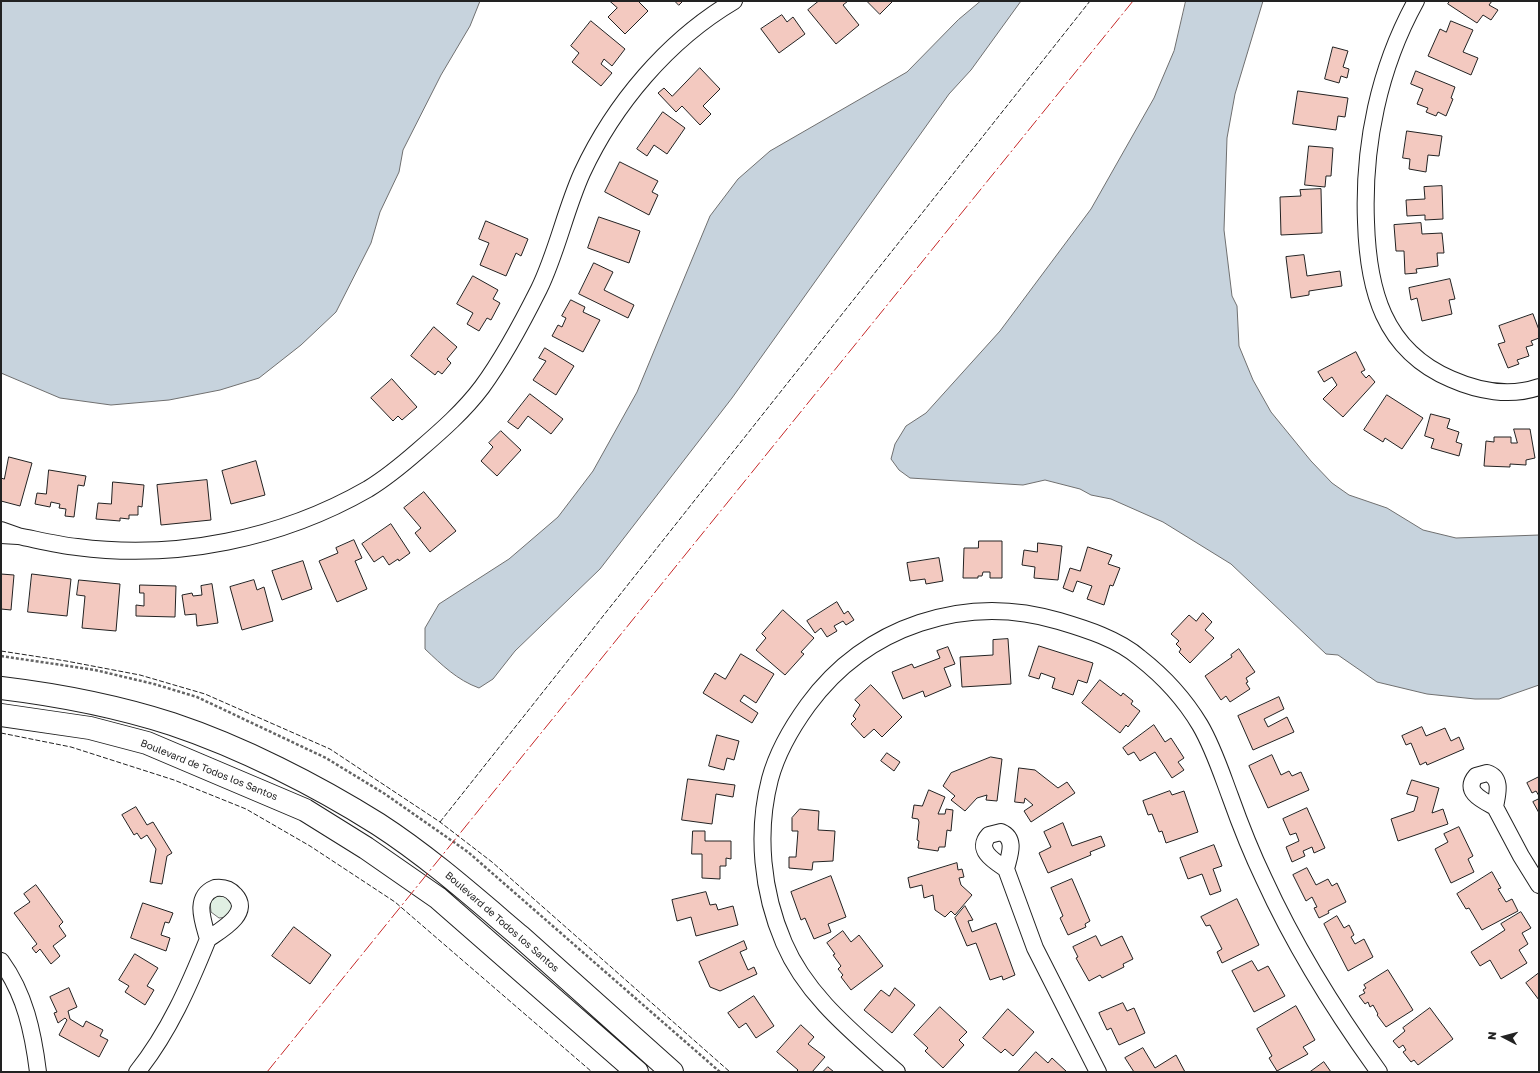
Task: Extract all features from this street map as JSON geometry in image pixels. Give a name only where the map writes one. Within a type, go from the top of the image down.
[{"type":"street","points":[[1,534],[77,548],[128,550],[170,550],[240,540],[290,525],[330,507],[368,488],[404,462],[444,429],[481,388],[510,344],[542,281],[556,249],[581,175],[600,137],[646,75],[670,50],[693,30],[734,1]]},
{"type":"street","points":[[1416,1],[1391,54],[1373,118],[1367,160],[1365,199],[1367,244],[1374,292],[1382,313],[1408,350],[1423,364],[1440,375],[1484,390],[1508,392],[1539,386]]},
{"type":"street","points":[[1,530],[18,536]]},
{"type":"street","points":[[898,1072],[852,1032],[818,998],[799,970],[785,945],[773,912],[765,875],[762,841],[764,811],[770,778],[794,725],[818,692],[841,668],[859,654],[899,631],[935,618],[965,612],[992,610],[1016,611],[1045,617],[1077,626],[1102,636],[1138,656],[1175,692],[1192,713],[1209,742],[1264,881],[1311,970],[1379,1072]]},
{"type":"street","name":"Boulevard de Todos los Santos","points":[[1,688],[38,693],[108,706],[172,724],[228,746],[317,788],[379,825],[461,885],[672,1072]]},
{"type":"street","name":"Boulevard de Todos los Santos","points":[[1,715],[90,728],[147,743],[305,810],[366,848],[438,898],[637,1072]]},
{"type":"street","points":[[1495,807],[1521,856],[1539,885]]},
{"type":"street","points":[[1006,869],[1035,948],[1098,1072]]},
{"type":"street","points":[[138,1072],[174,1016],[189,987],[208,939]]},
{"type":"street","points":[[1,960],[10,974],[26,1010],[34,1045],[38,1072]]},
{"type":"green space","points":[[217,894],[234,899],[229,917],[219,918],[211,912],[210,902]]},
{"type":"shaded area","points":[[1,1],[480,1],[470,26],[441,75],[403,150],[399,172],[380,212],[371,243],[336,312],[301,345],[259,378],[220,390],[169,400],[111,405],[60,398],[1,373]]},
{"type":"shaded area","points":[[981,1],[1021,1],[971,70],[949,94],[732,398],[600,569],[515,651],[493,679],[479,688],[471,685],[450,672],[425,649],[425,628],[439,604],[509,559],[558,517],[593,471],[637,392],[710,216],[738,179],[770,151],[907,72],[958,20]]},
{"type":"shaded area","points":[[1186,1],[1263,1],[1235,94],[1227,138],[1224,230],[1232,296],[1237,306],[1239,346],[1253,380],[1271,412],[1311,461],[1332,483],[1349,495],[1387,508],[1423,530],[1456,538],[1539,535],[1539,685],[1499,699],[1475,699],[1427,694],[1377,682],[1338,655],[1326,654],[1231,564],[1163,522],[1111,499],[1091,495],[1080,489],[1045,480],[1023,485],[910,478],[899,470],[891,459],[895,444],[906,426],[926,413],[1000,331],[1091,209],[1154,98],[1174,51]]},
{"type":"building","points":[[610,1],[638,1],[648,11],[625,34],[608,17],[617,8]]},
{"type":"building","points":[[675,1],[683,1],[679,5]]},
{"type":"building","points":[[819,1],[848,1],[843,5],[859,25],[836,44],[808,10]]},
{"type":"building","points":[[867,1],[891,1],[892,2],[880,14]]},
{"type":"building","points":[[1450,1],[1492,1],[1489,5],[1498,10],[1491,20],[1483,15],[1477,23],[1448,4]]},
{"type":"building","points":[[782,15],[787,22],[793,17],[805,34],[779,53],[761,29]]},
{"type":"building","points":[[591,21],[625,49],[612,66],[604,59],[601,64],[612,73],[601,86],[572,62],[579,53],[571,46]]},
{"type":"building","points":[[1451,21],[1473,30],[1463,52],[1478,58],[1471,75],[1428,56],[1440,29],[1446,32]]},
{"type":"building","points":[[1333,47],[1348,51],[1343,67],[1349,69],[1347,78],[1341,76],[1339,83],[1325,79]]},
{"type":"building","points":[[700,68],[720,89],[703,106],[711,114],[700,125],[682,106],[676,112],[658,93],[664,88],[672,96]]},
{"type":"building","points":[[1416,71],[1455,87],[1451,98],[1453,99],[1446,116],[1438,112],[1436,116],[1426,112],[1428,108],[1417,104],[1423,89],[1411,84]]},
{"type":"building","points":[[1298,91],[1348,98],[1345,117],[1338,116],[1336,130],[1293,124]]},
{"type":"building","points":[[663,112],[685,128],[667,154],[654,145],[647,156],[637,149]]},
{"type":"building","points":[[1407,131],[1442,136],[1439,156],[1428,155],[1426,172],[1409,169],[1410,159],[1403,158]]},
{"type":"building","points":[[1309,146],[1333,148],[1331,176],[1326,176],[1325,187],[1305,185]]},
{"type":"building","points":[[620,162],[658,181],[652,192],[658,195],[649,215],[605,192]]},
{"type":"building","points":[[1442,186],[1443,219],[1425,220],[1425,215],[1407,216],[1406,200],[1425,199],[1424,187]]},
{"type":"building","points":[[1321,189],[1322,233],[1281,235],[1280,197],[1301,196],[1300,190]]},
{"type":"building","points":[[599,217],[640,231],[629,263],[588,248]]},
{"type":"building","points":[[486,221],[528,239],[521,256],[516,253],[506,276],[480,265],[489,243],[479,239]]},
{"type":"building","points":[[1421,223],[1422,234],[1442,233],[1444,253],[1437,253],[1438,266],[1416,269],[1417,273],[1405,274],[1404,251],[1396,251],[1394,225]]},
{"type":"building","points":[[1304,255],[1307,276],[1340,271],[1342,286],[1309,291],[1309,295],[1291,298],[1286,257]]},
{"type":"building","points":[[594,263],[613,272],[604,290],[634,305],[628,318],[579,294]]},
{"type":"building","points":[[473,276],[498,290],[493,299],[500,303],[491,320],[487,318],[479,331],[467,324],[473,313],[457,304]]},
{"type":"building","points":[[1450,279],[1455,299],[1449,300],[1452,314],[1422,321],[1417,298],[1411,300],[1409,288]]},
{"type":"building","points":[[571,300],[585,307],[583,312],[600,320],[583,352],[552,336],[558,325],[562,327],[566,318],[562,316]]},
{"type":"building","points":[[1533,314],[1539,330],[1539,338],[1531,341],[1533,345],[1526,347],[1529,356],[1517,360],[1519,364],[1508,368],[1498,344],[1505,342],[1499,326]]},
{"type":"building","points":[[434,327],[457,347],[447,359],[451,363],[442,374],[438,371],[435,375],[411,356]]},
{"type":"building","points":[[545,348],[574,366],[556,395],[533,380],[546,361],[539,358]]},
{"type":"building","points":[[1356,352],[1365,370],[1361,372],[1366,378],[1369,375],[1375,382],[1343,417],[1323,399],[1337,385],[1332,377],[1324,382],[1318,372]]},
{"type":"building","points":[[392,379],[417,407],[402,420],[398,416],[393,421],[371,398]]},
{"type":"building","points":[[530,394],[563,419],[551,434],[528,416],[518,429],[508,422]]},
{"type":"building","points":[[1387,395],[1423,418],[1402,449],[1385,438],[1383,442],[1364,430]]},
{"type":"building","points":[[1431,414],[1450,419],[1447,428],[1459,432],[1456,442],[1462,444],[1459,456],[1431,448],[1434,439],[1425,436]]},
{"type":"building","points":[[1514,429],[1530,429],[1535,458],[1526,460],[1526,465],[1510,464],[1510,467],[1484,466],[1486,441],[1494,442],[1494,437],[1511,437],[1511,443],[1517,443]]},
{"type":"building","points":[[501,431],[521,450],[497,476],[481,461],[493,447],[489,443]]},
{"type":"building","points":[[9,457],[32,463],[20,506],[1,501],[1,478],[4,479]]},
{"type":"building","points":[[256,461],[265,495],[231,504],[222,471]]},
{"type":"building","points":[[49,470],[86,476],[84,486],[78,485],[74,517],[65,516],[66,509],[59,508],[60,504],[51,502],[50,507],[35,504],[37,493],[46,494]]},
{"type":"building","points":[[207,480],[211,520],[161,525],[157,485]]},
{"type":"building","points":[[113,482],[144,485],[142,507],[138,506],[138,515],[129,515],[129,519],[120,518],[120,521],[96,519],[98,503],[111,504]]},
{"type":"building","points":[[424,492],[456,531],[430,552],[415,533],[421,528],[404,508]]},
{"type":"building","points":[[391,524],[410,553],[399,561],[398,559],[389,565],[383,556],[374,562],[362,544]]},
{"type":"building","points":[[354,540],[362,558],[355,561],[367,589],[337,602],[319,561],[338,553],[336,548]]},
{"type":"building","points":[[979,541],[1002,541],[1002,578],[990,578],[990,572],[983,572],[982,576],[978,576],[978,578],[963,578],[964,548],[978,548]]},
{"type":"building","points":[[1038,543],[1062,546],[1058,580],[1034,578],[1035,567],[1022,565],[1024,550],[1037,552]]},
{"type":"building","points":[[1088,547],[1112,555],[1108,564],[1120,568],[1113,586],[1110,585],[1104,605],[1087,599],[1092,586],[1077,581],[1073,592],[1063,588],[1070,568],[1080,571]]},
{"type":"building","points":[[939,558],[943,581],[926,584],[925,579],[910,581],[907,563]]},
{"type":"building","points":[[303,561],[312,589],[282,600],[272,571]]},
{"type":"building","points":[[1,574],[14,575],[11,610],[1,609]]},
{"type":"building","points":[[32,574],[71,579],[67,616],[28,612]]},
{"type":"building","points":[[79,580],[120,584],[116,631],[82,628],[85,596],[77,595]]},
{"type":"building","points":[[254,580],[257,590],[264,587],[273,621],[242,630],[230,587]]},
{"type":"building","points":[[212,584],[218,623],[197,626],[196,614],[185,615],[182,595],[192,593],[193,596],[202,595],[201,586]]},
{"type":"building","points":[[140,585],[176,586],[175,617],[136,616],[136,605],[144,606],[144,593],[140,593]]},
{"type":"building","points":[[837,602],[844,614],[848,611],[854,620],[846,625],[843,621],[834,626],[837,631],[827,637],[821,628],[815,633],[807,621]]},
{"type":"building","points":[[783,610],[814,638],[801,652],[804,654],[785,675],[756,650],[766,638],[762,634]]},
{"type":"building","points":[[1203,613],[1212,622],[1205,630],[1214,638],[1190,663],[1179,652],[1181,649],[1176,644],[1179,641],[1171,634],[1189,615],[1196,621]]},
{"type":"building","points":[[1008,639],[1011,684],[962,687],[960,657],[993,655],[993,640]]},
{"type":"building","points":[[1039,646],[1093,663],[1087,683],[1078,680],[1073,695],[1052,688],[1055,678],[1041,673],[1039,679],[1029,676]]},
{"type":"building","points":[[948,647],[955,664],[944,668],[951,686],[925,697],[923,691],[903,699],[892,672],[912,664],[914,668],[940,658],[937,651]]},
{"type":"building","points":[[1239,649],[1255,672],[1246,678],[1248,682],[1246,683],[1250,689],[1230,702],[1226,696],[1221,700],[1205,676],[1232,657],[1231,655]]},
{"type":"building","points":[[741,654],[774,674],[756,703],[744,695],[740,701],[758,713],[752,723],[703,693],[715,673],[725,679]]},
{"type":"building","points":[[1100,680],[1121,696],[1123,693],[1133,701],[1131,704],[1140,711],[1128,727],[1126,725],[1120,733],[1082,703]]},
{"type":"building","points":[[871,685],[902,717],[882,737],[874,729],[864,738],[851,724],[856,719],[853,716],[860,705],[855,700]]},
{"type":"building","points":[[1279,697],[1284,709],[1264,719],[1268,727],[1287,717],[1294,732],[1253,750],[1238,716]]},
{"type":"building","points":[[1154,725],[1165,742],[1171,738],[1184,758],[1178,762],[1184,770],[1172,778],[1155,752],[1140,761],[1134,752],[1128,755],[1123,748]]},
{"type":"building","points":[[1422,727],[1426,736],[1445,728],[1451,741],[1459,737],[1464,749],[1427,765],[1426,762],[1420,765],[1411,743],[1406,745],[1402,736]]},
{"type":"building","points":[[717,735],[739,741],[734,760],[727,758],[724,770],[709,766]]},
{"type":"building","points":[[887,753],[900,762],[894,771],[881,761]]},
{"type":"building","points":[[1272,755],[1281,775],[1289,771],[1292,776],[1301,772],[1309,790],[1268,808],[1249,766]]},
{"type":"building","points":[[991,757],[1002,759],[997,801],[986,800],[987,795],[977,798],[965,811],[951,800],[955,796],[943,786],[951,773]]},
{"type":"building","points":[[1019,768],[1035,770],[1058,788],[1067,782],[1075,793],[1031,822],[1024,811],[1033,805],[1025,798],[1024,803],[1015,802]]},
{"type":"building","points":[[1539,777],[1539,796],[1536,791],[1532,793],[1527,783]]},
{"type":"building","points":[[688,779],[735,785],[733,797],[716,794],[712,824],[682,820]]},
{"type":"building","points":[[1412,780],[1439,788],[1432,813],[1443,809],[1448,824],[1398,841],[1391,819],[1414,811],[1418,797],[1407,794]]},
{"type":"building","points":[[929,790],[945,797],[938,814],[945,814],[946,809],[953,810],[951,831],[947,830],[945,847],[939,847],[938,851],[918,848],[919,841],[917,840],[919,822],[918,819],[912,818],[914,805],[922,806]]},
{"type":"building","points":[[1170,791],[1172,795],[1184,791],[1198,832],[1166,843],[1162,831],[1159,832],[1152,814],[1148,815],[1143,801]]},
{"type":"building","points":[[1539,799],[1539,813],[1533,802]]},
{"type":"building","points":[[136,807],[147,825],[153,822],[172,853],[167,856],[162,884],[150,882],[156,849],[147,835],[141,839],[137,833],[134,835],[122,815]]},
{"type":"building","points":[[1307,808],[1325,848],[1314,853],[1312,847],[1303,851],[1305,856],[1292,862],[1286,847],[1299,841],[1296,833],[1290,835],[1283,819]]},
{"type":"building","points":[[800,809],[819,811],[818,830],[835,831],[833,861],[813,862],[812,870],[789,868],[789,857],[796,857],[798,831],[792,831],[792,818]]},
{"type":"building","points":[[1063,823],[1072,846],[1101,836],[1105,846],[1090,852],[1091,855],[1048,873],[1039,853],[1051,847],[1044,832]]},
{"type":"building","points":[[1459,827],[1473,856],[1468,859],[1474,872],[1451,883],[1435,849],[1448,842],[1444,834]]},
{"type":"building","points":[[693,831],[705,831],[705,841],[731,841],[731,859],[726,858],[726,866],[720,866],[720,879],[702,878],[702,854],[692,854]]},
{"type":"building","points":[[1214,845],[1222,866],[1213,869],[1221,891],[1210,895],[1202,874],[1188,879],[1180,858]]},
{"type":"building","points":[[957,863],[958,870],[962,869],[964,877],[959,878],[961,885],[972,895],[955,915],[951,911],[945,917],[935,910],[933,895],[924,898],[922,885],[910,888],[908,878]]},
{"type":"building","points":[[1307,868],[1316,885],[1328,879],[1332,886],[1337,883],[1346,902],[1328,911],[1329,913],[1319,918],[1314,908],[1317,907],[1312,897],[1306,901],[1293,875]]},
{"type":"building","points":[[1492,872],[1501,888],[1498,889],[1506,902],[1512,899],[1518,911],[1482,930],[1469,908],[1466,909],[1457,894]]},
{"type":"building","points":[[831,876],[846,917],[828,924],[831,932],[814,939],[805,918],[801,920],[791,892]]},
{"type":"building","points":[[1072,879],[1090,921],[1085,924],[1086,927],[1068,935],[1060,918],[1063,916],[1051,888]]},
{"type":"building","points":[[36,885],[63,922],[59,926],[66,936],[53,946],[60,956],[51,964],[40,949],[36,953],[32,948],[37,944],[14,913],[30,902],[24,894]]},
{"type":"building","points":[[706,892],[710,905],[716,904],[718,910],[733,906],[738,925],[696,936],[691,917],[677,921],[672,900]]},
{"type":"building","points":[[1237,899],[1259,945],[1222,963],[1217,952],[1222,949],[1210,925],[1206,926],[1201,917]]},
{"type":"building","points":[[143,903],[173,913],[169,923],[165,922],[161,935],[170,938],[166,951],[131,938]]},
{"type":"building","points":[[965,906],[973,920],[968,921],[972,932],[996,923],[1015,975],[1003,980],[1002,976],[990,980],[976,943],[967,946],[955,918]]},
{"type":"building","points":[[1521,912],[1531,928],[1522,933],[1528,944],[1519,950],[1527,963],[1501,979],[1490,960],[1480,966],[1471,952],[1505,930],[1501,924]]},
{"type":"building","points":[[1337,916],[1344,928],[1349,925],[1354,935],[1351,937],[1355,944],[1364,939],[1373,957],[1348,971],[1324,924]]},
{"type":"building","points":[[294,927],[331,955],[310,984],[272,956]]},
{"type":"building","points":[[843,931],[851,942],[859,935],[883,966],[851,990],[841,977],[843,975],[838,969],[841,966],[827,943]]},
{"type":"building","points":[[1096,936],[1101,946],[1122,936],[1133,959],[1123,964],[1124,967],[1102,978],[1100,975],[1089,981],[1076,958],[1078,957],[1073,947]]},
{"type":"building","points":[[744,941],[747,949],[740,952],[748,970],[754,967],[757,974],[720,991],[710,987],[699,962]]},
{"type":"building","points":[[135,954],[158,968],[147,986],[154,990],[145,1005],[125,992],[129,986],[119,980]]},
{"type":"building","points":[[1252,961],[1258,971],[1268,966],[1285,996],[1254,1012],[1232,971]]},
{"type":"building","points":[[1388,970],[1413,1010],[1386,1027],[1377,1015],[1378,1014],[1373,1005],[1370,1007],[1368,1002],[1365,1004],[1359,996],[1365,993],[1363,990],[1366,988],[1364,985]]},
{"type":"building","points":[[1539,973],[1539,1000],[1526,983]]},
{"type":"building","points":[[69,988],[77,1007],[68,1011],[70,1019],[83,1027],[86,1021],[103,1030],[100,1036],[108,1040],[99,1057],[59,1035],[67,1020],[65,1018],[58,1023],[54,1013],[57,1012],[50,997]]},
{"type":"building","points":[[895,988],[915,1005],[892,1033],[864,1010],[881,990],[889,996]]},
{"type":"building","points":[[754,996],[774,1026],[756,1038],[746,1023],[739,1028],[728,1013]]},
{"type":"building","points":[[1123,1003],[1127,1011],[1134,1008],[1145,1033],[1119,1045],[1111,1028],[1107,1030],[1099,1013]]},
{"type":"building","points":[[1296,1006],[1315,1040],[1303,1047],[1308,1054],[1277,1071],[1269,1058],[1272,1056],[1257,1029]]},
{"type":"building","points":[[940,1007],[967,1032],[959,1040],[964,1045],[943,1068],[925,1051],[928,1048],[914,1035]]},
{"type":"building","points":[[1430,1008],[1453,1039],[1418,1065],[1414,1060],[1411,1062],[1403,1052],[1406,1050],[1403,1045],[1399,1048],[1393,1041],[1405,1031],[1403,1028]]},
{"type":"building","points":[[1008,1009],[1034,1032],[1013,1056],[1005,1049],[1001,1053],[983,1038]]},
{"type":"building","points":[[801,1025],[814,1037],[808,1044],[825,1057],[812,1072],[796,1072],[798,1070],[777,1052]]},
{"type":"building","points":[[1143,1048],[1155,1068],[1176,1055],[1185,1072],[1134,1072],[1125,1058]]},
{"type":"building","points":[[1036,1052],[1048,1063],[1052,1058],[1067,1072],[1018,1072]]},
{"type":"building","points":[[1324,1062],[1331,1072],[1310,1072]]},
{"type":"building","points":[[828,1067],[834,1072],[823,1072]]},
{"type":"fence","points":[[440,822],[1090,1]]},
{"type":"fence","points":[[1,651],[66,661],[140,675],[205,694],[330,749],[440,822],[492,862],[730,1072]]},
{"type":"fence","points":[[1,733],[71,747],[174,780],[246,809],[310,846],[395,902],[592,1072]]},
{"type":"power","points":[[267,1072],[1133,1]]}]
